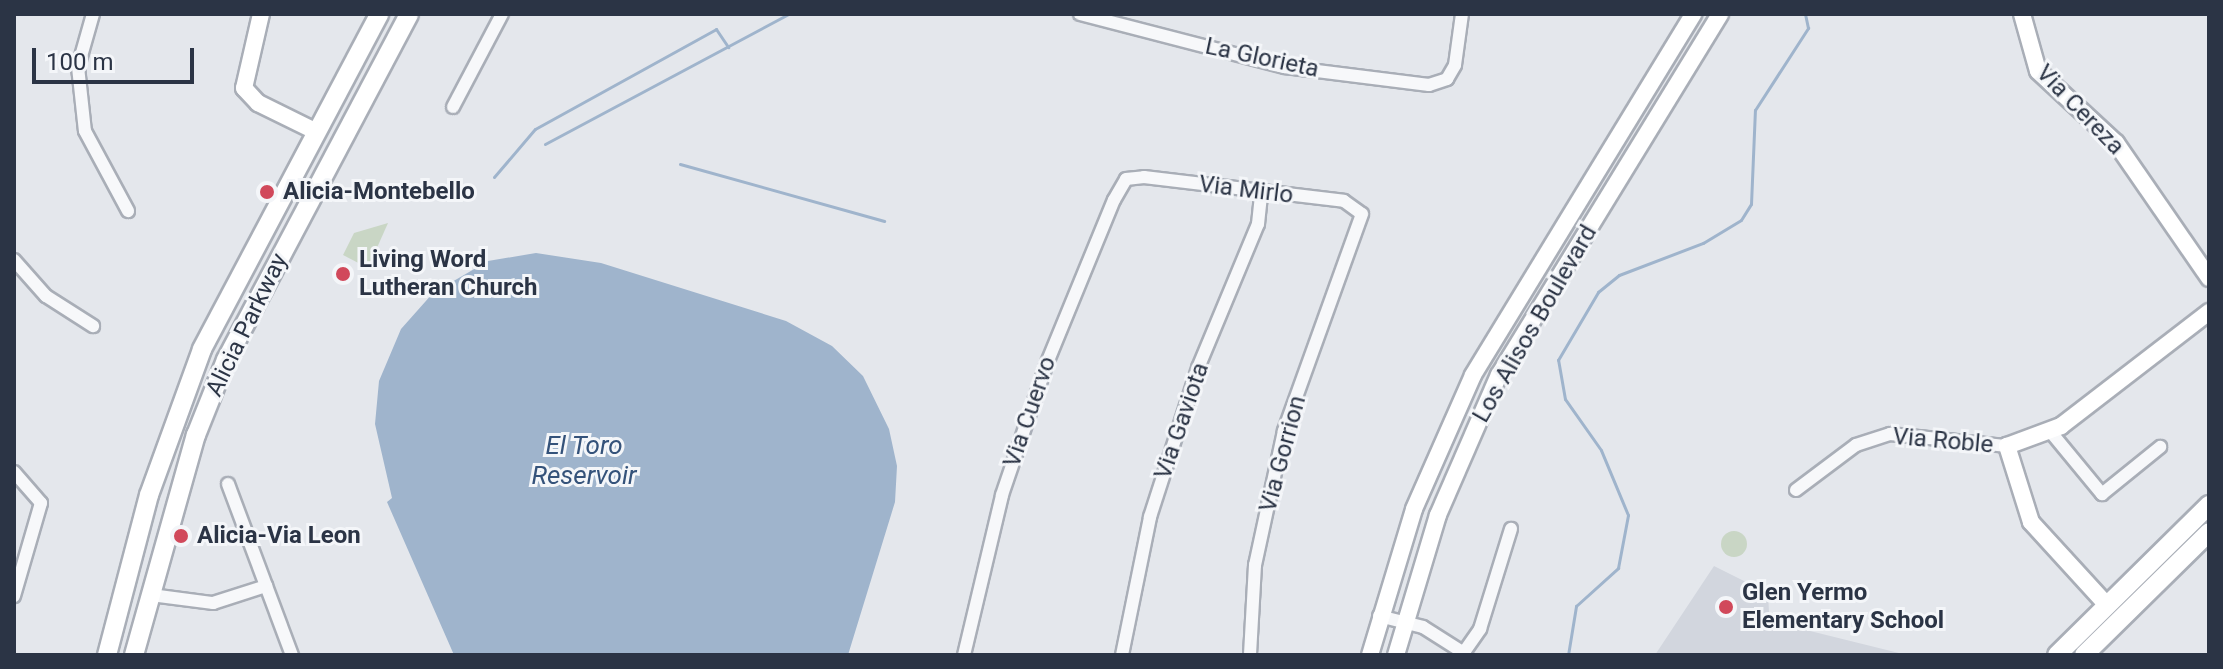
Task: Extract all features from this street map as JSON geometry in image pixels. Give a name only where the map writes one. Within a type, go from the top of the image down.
[{"type":"main road","points":[[261,14],[244,88],[317,132]]},
{"type":"main road","name":"Alicia Parkway","points":[[107,655],[202,349],[379,14]]},
{"type":"main road","name":"Alicia Parkway","points":[[134,655],[196,435],[281,252],[409,14]]},
{"type":"main road","name":"Los Alisos Boulevard","points":[[1370,655],[1379,616],[1418,497],[1473,375],[1693,14]]},
{"type":"main road","name":"Los Alisos Boulevard","points":[[1396,655],[1438,515],[1499,375],[1720,14]]},
{"type":"main road","name":"Via Cereza","points":[[2022,14],[2038,71],[2116,143],[2209,278]]},
{"type":"main road","points":[[317,132],[336,122],[378,71]]},
{"type":"main road","points":[[281,252],[285,222],[319,155],[317,132]]},
{"type":"main road","name":"Via Roble","points":[[2007,446],[2050,431],[2209,312]]},
{"type":"main road","points":[[2007,446],[2031,522],[2105,603]]},
{"type":"main road","points":[[2057,655],[2105,603],[2209,505]]},
{"type":"main road","points":[[2084,655],[2119,617],[2209,532]]},
{"type":"main road","points":[[125,589],[151,595]]},
{"type":"street","points":[[93,14],[78,67],[85,131],[128,211]]},
{"type":"street","points":[[453,107],[502,14]]},
{"type":"street","name":"La Glorieta","points":[[1080,14],[1285,67],[1429,85],[1447,79],[1462,14]]},
{"type":"street","name":"Via Mirlo","points":[[1126,179],[1344,201],[1362,214]]},
{"type":"street","name":"Via Cuervo","points":[[964,655],[1002,495],[1074,292],[1126,179]]},
{"type":"street","name":"Via Gaviota","points":[[1122,655],[1150,517],[1198,368],[1258,224],[1261,194]]},
{"type":"street","name":"Via Gorrion","points":[[1250,655],[1255,565],[1284,431],[1362,214]]},
{"type":"street","points":[[14,260],[46,296],[93,326]]},
{"type":"street","points":[[2050,431],[2102,494],[2160,447]]},
{"type":"street","name":"Via Roble","points":[[1796,490],[1856,445],[1890,434],[2007,446]]},
{"type":"street","points":[[14,472],[41,503],[14,594]]},
{"type":"street","points":[[228,484],[292,655]]},
{"type":"street","points":[[1379,616],[1404,622],[1463,654],[1480,629],[1511,529]]},
{"type":"street","points":[[151,595],[213,603],[266,586]]},
{"type":"street","points":[[2105,603],[2119,617]]},
{"type":"shaded area","name":"Glen Yermo Elementary School","points":[[1714,566],[1768,593],[1769,612],[1798,628],[1907,655],[1655,655]]},
{"type":"green space","points":[[388,223],[368,268],[343,255],[354,233]]},
{"type":"green space","points":[[1734,531],[1743,535],[1747,544],[1743,553],[1734,557],[1725,553],[1721,544],[1725,535]]},
{"type":"water","name":"El Toro Reservoir","points":[[536,253],[601,263],[786,321],[832,346],[863,376],[889,429],[897,466],[895,502],[848,655],[454,655],[387,502],[392,498],[375,424],[379,381],[401,329],[433,293],[488,261]]},
{"type":"waterway","points":[[545,144],[788,14]]},
{"type":"waterway","points":[[1568,655],[1576,606],[1618,568],[1628,515],[1601,450],[1565,399],[1558,360],[1598,292],[1619,275],[1703,243],[1741,220],[1751,204],[1755,110],[1808,28],[1805,14]]},
{"type":"waterway","points":[[494,177],[535,129],[716,29],[728,47]]},
{"type":"waterway","points":[[680,164],[884,221]]},
{"type":"place","name":"Alicia-Montebello","points":[[267,192]]},
{"type":"place","name":"Living Word Lutheran Church","points":[[343,274]]},
{"type":"place","name":"Alicia-Via Leon","points":[[181,536]]},
{"type":"place","name":"Glen Yermo Elementary School","points":[[1726,607]]}]
